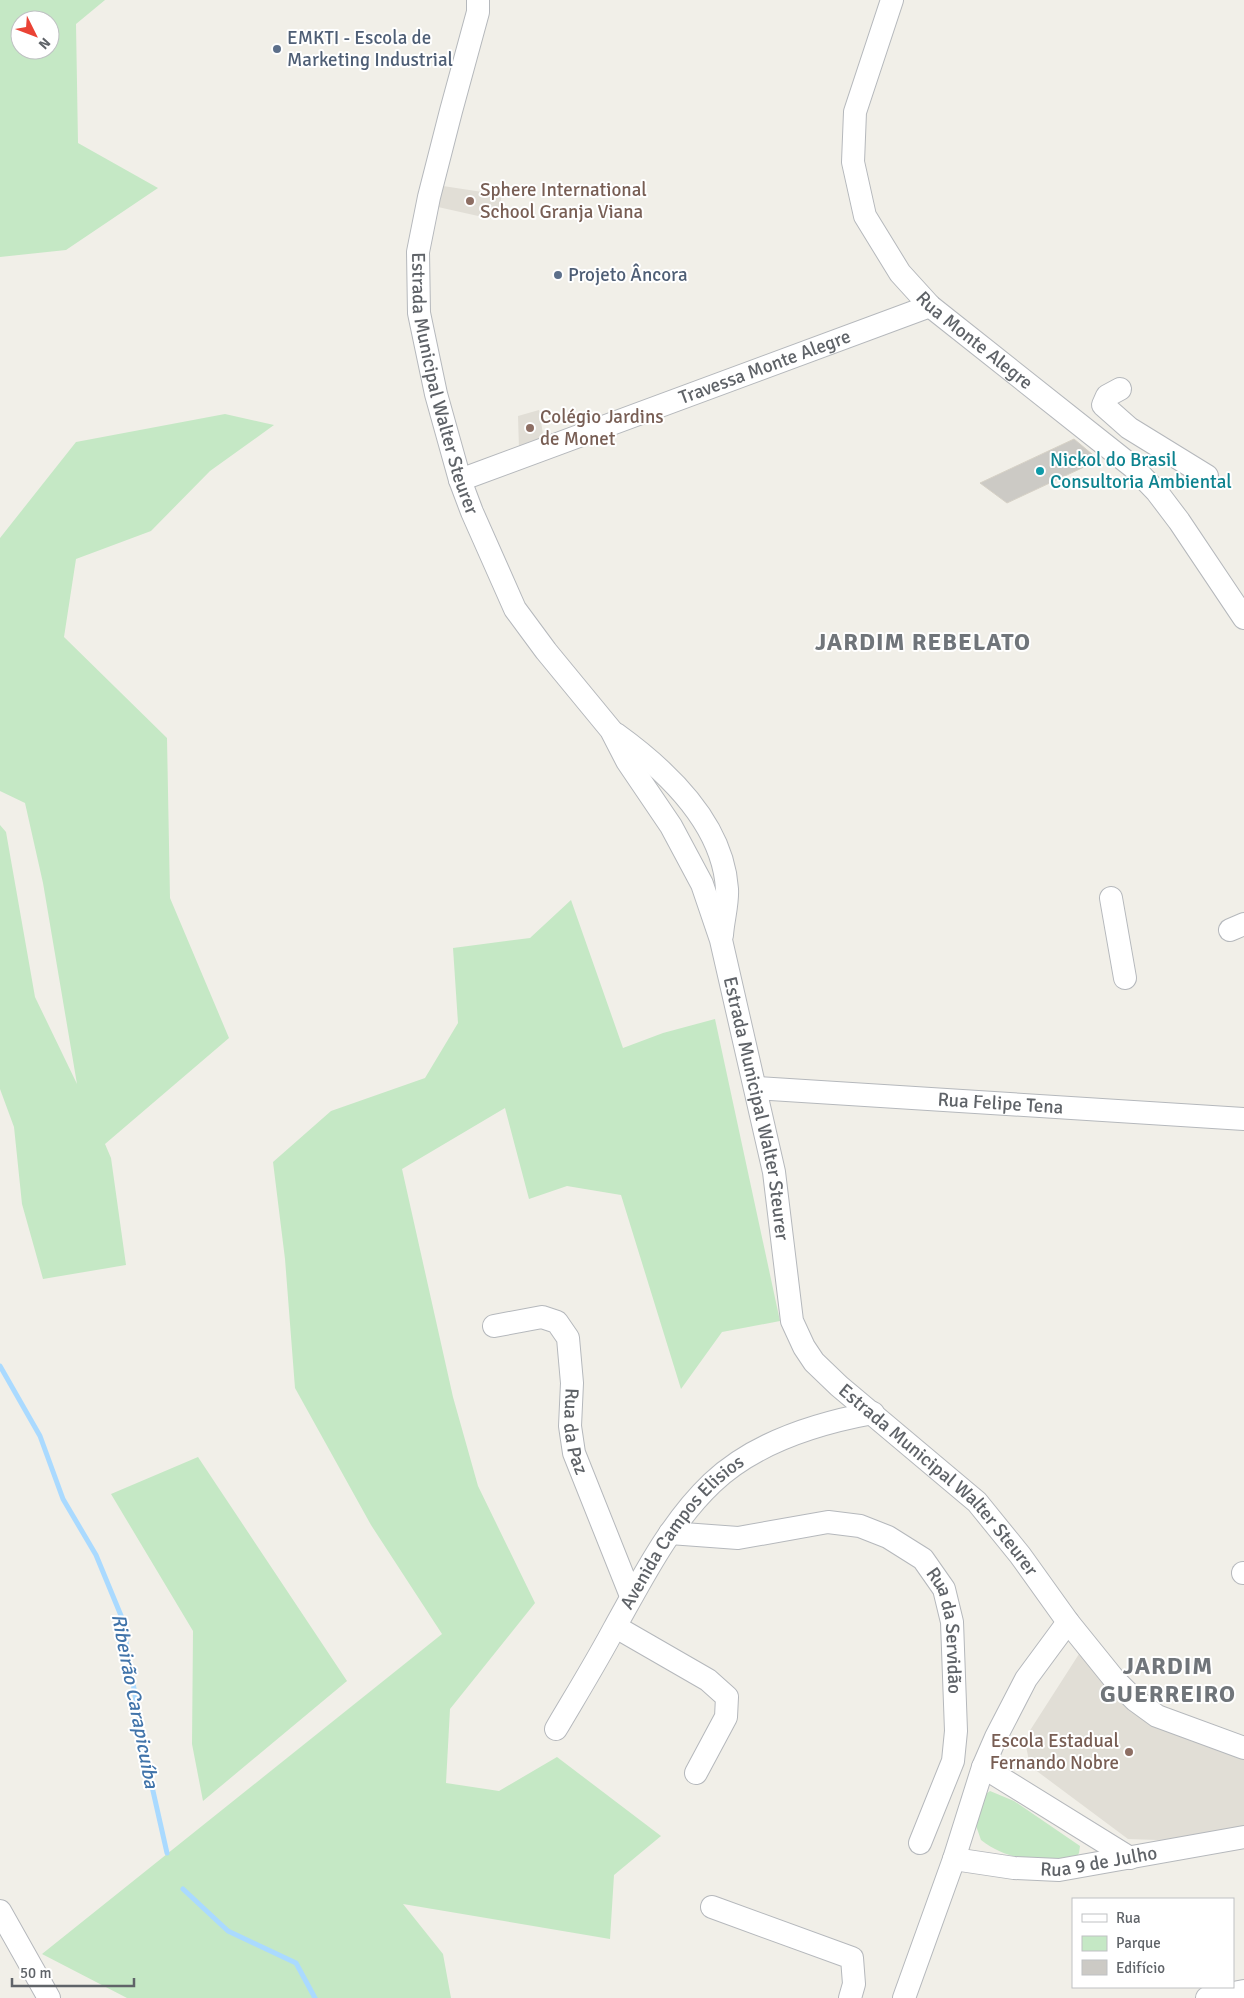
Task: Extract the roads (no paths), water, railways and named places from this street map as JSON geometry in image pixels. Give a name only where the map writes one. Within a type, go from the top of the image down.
[{"type":"street","name":"Estrada Municipal Walter Steurer","points":[[478,0],[478,12],[429,197],[418,252],[419,313],[436,394],[460,480],[472,512],[515,609],[546,651],[611,730],[627,761],[672,826],[698,876],[721,940],[774,1172],[792,1321],[804,1347],[814,1362],[839,1386],[977,1502],[1020,1555],[1068,1622],[1114,1679],[1135,1700],[1157,1716],[1244,1748]]},
{"type":"street","name":"Rua Monte Alegre","points":[[892,0],[855,112],[853,162],[865,216],[900,273],[930,306],[1133,467],[1157,492],[1179,520],[1244,618]]},
{"type":"street","name":"Travessa Monte Alegre","points":[[460,480],[930,306]]},
{"type":"street","points":[[1120,389],[1107,396],[1103,405],[1129,428],[1207,476]]},
{"type":"street","name":"Estrada Municipal Walter Steurer","points":[[611,730],[657,766],[674,782],[699,813],[711,834],[722,862],[728,889],[721,940]]},
{"type":"street","points":[[1111,898],[1125,978]]},
{"type":"street","name":"Rua Felipe Tena","points":[[756,1088],[1244,1119]]},
{"type":"street","name":"Rua da Paz","points":[[494,1326],[542,1317],[557,1322],[568,1338],[572,1383],[570,1426],[574,1453],[631,1596]]},
{"type":"street","name":"Avenida Campos Elisios","points":[[556,1729],[616,1627],[631,1596],[670,1533],[677,1522],[712,1482],[745,1458],[796,1433],[840,1419],[873,1413]]},
{"type":"street","name":"Rua da Servidão","points":[[670,1533],[738,1538],[828,1522],[860,1526],[888,1537],[923,1559],[944,1589],[952,1622],[956,1731],[953,1761],[920,1843]]},
{"type":"street","points":[[904,1998],[954,1859],[983,1767],[996,1737],[1026,1679],[1068,1622]]},
{"type":"street","points":[[616,1627],[708,1680],[727,1697],[726,1716],[696,1773]]},
{"type":"street","points":[[983,1767],[1130,1858]]},
{"type":"street","name":"Rua 9 de Julho","points":[[954,1859],[1014,1868],[1059,1870],[1244,1837]]},
{"type":"street","points":[[712,1907],[852,1958],[854,1984],[850,1998]]},
{"type":"street","points":[[0,1910],[48,1998]]},
{"type":"street","points":[[1207,1998],[1244,1991]]},
{"type":"waterway","name":"Ribeirão Carapicuíba","points":[[0,1366],[40,1436],[63,1499],[96,1555],[122,1618],[146,1760],[167,1853]]},
{"type":"waterway","name":"Ribeirão Carapicuíba","points":[[183,1889],[228,1931],[296,1963],[315,1998]]},
{"type":"place","name":"EMKTI - Escola de Marketing Industrial","points":[[277,49]]},
{"type":"place","name":"Sphere International School Granja Viana","points":[[470,201]]},
{"type":"place","name":"Projeto Âncora","points":[[558,275]]},
{"type":"place","name":"Colégio Jardins de Monet","points":[[530,428]]},
{"type":"place","name":"Nickol do Brasil Consultoria Ambiental","points":[[1040,471]]},
{"type":"place","name":"Escola Estadual Fernando Nobre","points":[[1129,1752]]},
{"type":"district","name":"JARDIM REBELATO","points":[[923,642]]},
{"type":"district","name":"JARDIM GUERREIRO","points":[[1168,1680]]}]
